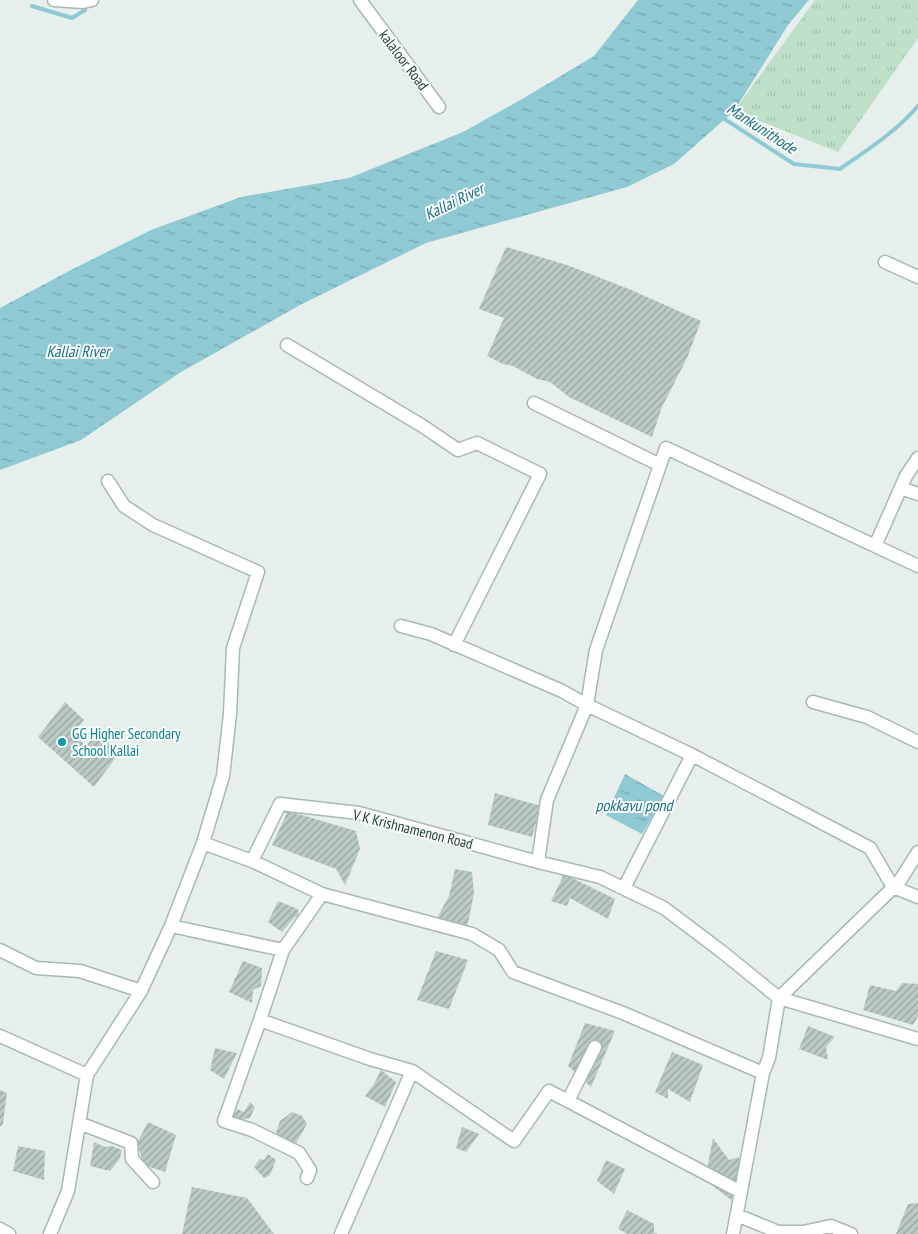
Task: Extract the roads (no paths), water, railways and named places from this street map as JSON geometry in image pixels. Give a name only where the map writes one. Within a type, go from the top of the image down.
[{"type":"street","points":[[54,0],[83,2],[92,0]]},
{"type":"street","name":"kalaloor Road","points":[[360,0],[439,107]]},
{"type":"street","points":[[885,262],[918,278]]},
{"type":"street","points":[[288,345],[421,425],[458,450],[477,442],[540,474],[454,645]]},
{"type":"street","points":[[534,402],[660,465]]},
{"type":"street","points":[[538,862],[547,800],[586,705],[596,650],[666,448],[918,566]]},
{"type":"street","points":[[875,546],[906,476],[918,458]]},
{"type":"street","points":[[50,1234],[68,1192],[88,1075],[141,990],[171,926],[203,843],[223,776],[230,714],[233,648],[258,572],[153,525],[124,506],[108,481]]},
{"type":"street","points":[[901,488],[918,494]]},
{"type":"street","points":[[400,626],[431,634],[562,691],[586,705],[692,754],[870,848],[893,888],[918,897]]},
{"type":"street","points":[[813,702],[867,717],[918,742]]},
{"type":"street","points":[[624,888],[692,754]]},
{"type":"street","name":"V K Krishnamenon Road","points":[[252,860],[280,804],[359,813],[538,862],[600,876],[664,908],[779,998],[918,1039]]},
{"type":"street","points":[[203,843],[252,860],[322,894],[472,934],[499,950],[513,972],[623,1013],[763,1073]]},
{"type":"street","points":[[733,1234],[763,1073],[769,1058],[779,998],[899,882],[918,852]]},
{"type":"street","points":[[307,1178],[310,1170],[299,1153],[252,1130],[224,1121],[283,950],[322,894]]},
{"type":"street","points":[[171,926],[283,950]]},
{"type":"street","points":[[0,950],[36,968],[80,971],[141,990]]},
{"type":"street","points":[[260,1020],[370,1060],[412,1071],[514,1141],[549,1091],[741,1192]]},
{"type":"street","points":[[0,1036],[88,1075]]},
{"type":"street","points":[[568,1101],[595,1046]]},
{"type":"street","points":[[341,1234],[412,1071]]},
{"type":"street","points":[[79,1123],[131,1143],[132,1159],[153,1182]]},
{"type":"street","points":[[737,1215],[778,1232],[803,1232],[831,1226],[851,1234]]},
{"type":"street","points":[[0,1230],[9,1234]]},
{"type":"water","name":"Kallai River","points":[[638,0],[809,0],[788,25],[734,111],[674,164],[627,187],[426,243],[300,305],[181,372],[81,440],[0,470],[0,308],[151,230],[241,197],[349,178],[463,132],[594,56]]},
{"type":"water","name":"pokkavu pond","points":[[625,774],[664,796],[642,834],[606,815]]},
{"type":"waterway","points":[[32,6],[72,18],[85,10]]},
{"type":"waterway","name":"Mankunithode","points":[[723,118],[794,164],[840,169],[891,132],[918,106]]},
{"type":"place","name":"GG Higher Secondary School Kallai","points":[[62,742]]}]
